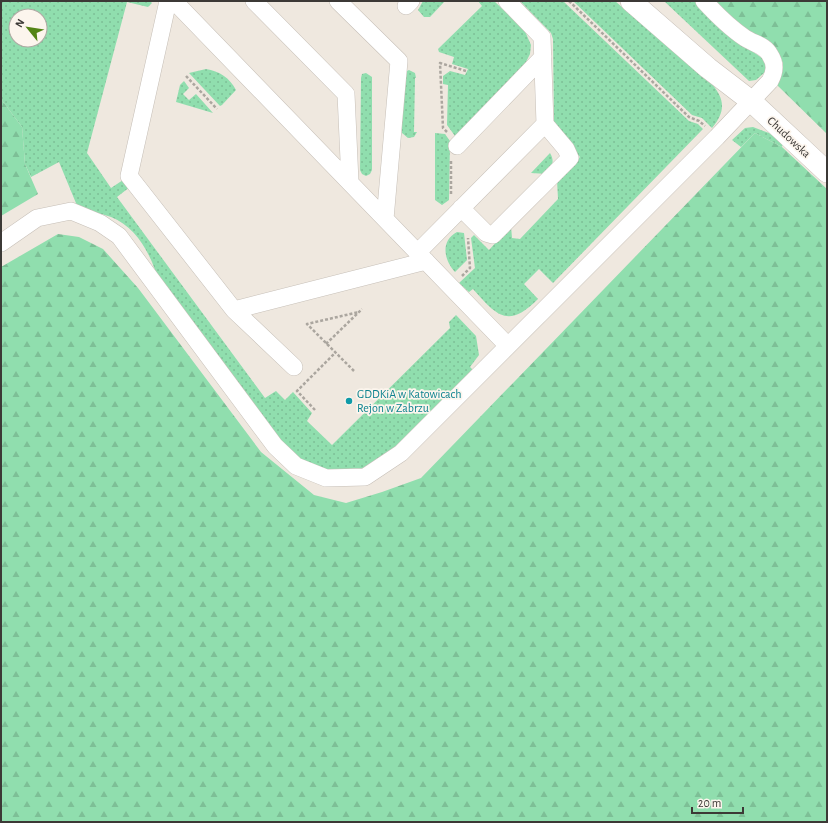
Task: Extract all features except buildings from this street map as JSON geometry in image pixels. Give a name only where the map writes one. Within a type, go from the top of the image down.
[{"type":"main road","points":[[631,1],[708,68],[751,101]]},
{"type":"main road","points":[[650,1],[728,75],[751,101]]},
{"type":"main road","name":"Chudowska","points":[[751,101],[827,172]]},
{"type":"street","points":[[254,1],[346,94],[350,182]]},
{"type":"street","points":[[338,1],[398,61],[385,219]]},
{"type":"street","points":[[456,203],[486,233],[493,235],[570,158],[566,149],[545,124],[542,37],[507,1]]},
{"type":"street","points":[[1,243],[37,218],[70,211],[100,223],[119,236],[276,446],[296,466],[326,478],[365,476],[401,453],[717,137],[770,81],[774,73],[774,63],[770,54],[764,47],[745,39],[704,1]]},
{"type":"street","points":[[178,3],[508,346]]},
{"type":"street","points":[[178,3],[129,176],[234,310],[294,367]]},
{"type":"street","points":[[453,147],[543,57]]},
{"type":"street","points":[[234,310],[422,257],[456,203],[545,124]]},
{"type":"path","points":[[569,1],[689,117],[700,121],[717,137]]},
{"type":"path","points":[[456,203],[453,147],[442,128],[440,63],[466,71]]},
{"type":"path","points":[[186,76],[217,109]]},
{"type":"path","points":[[458,279],[470,268],[468,234]]},
{"type":"path","points":[[326,344],[362,309]]},
{"type":"path","points":[[354,371],[308,324],[359,312]]},
{"type":"path","points":[[315,410],[297,391],[335,353]]},
{"type":"green space","points":[[1,1],[150,1],[152,3],[148,7],[127,2],[87,153],[111,188],[129,176],[135,183],[117,197],[265,398],[276,391],[285,400],[293,392],[312,413],[307,421],[332,445],[450,328],[449,322],[456,315],[476,336],[479,355],[470,367],[474,371],[396,450],[362,469],[324,471],[292,456],[160,286],[149,255],[137,237],[121,222],[111,217],[78,208],[59,162],[31,177],[25,164],[22,127],[1,99]]},
{"type":"green space","points":[[423,1],[445,1],[430,17],[424,17],[418,10]]},
{"type":"green space","points":[[478,1],[494,1],[524,29],[531,45],[530,54],[522,70],[455,136],[447,125],[448,85],[443,84],[443,76],[450,71],[465,75],[468,69],[452,64],[454,57],[439,52],[438,49],[482,6]]},
{"type":"green space","points":[[520,1],[563,1],[689,121],[698,124],[703,129],[553,283],[539,269],[524,284],[538,299],[519,314],[511,316],[496,312],[473,289],[469,292],[459,283],[475,268],[471,238],[474,235],[489,250],[511,226],[512,238],[520,239],[558,199],[557,180],[580,157],[557,133],[554,125],[553,39],[551,33]]},
{"type":"green space","points":[[573,1],[615,1],[711,83],[719,94],[722,105],[720,116],[712,128],[702,118],[692,115]]},
{"type":"green space","points":[[664,1],[698,1],[740,43],[762,58],[766,64],[765,72],[756,80],[749,81]]},
{"type":"green space","points":[[711,1],[827,1],[827,134],[777,85],[783,63],[778,54]]},
{"type":"green space","points":[[206,69],[215,71],[224,76],[231,82],[236,90],[220,106],[189,73]]},
{"type":"green space","points":[[409,70],[415,73],[416,78],[414,132],[417,132],[414,137],[408,138],[402,133],[402,76]]},
{"type":"green space","points":[[366,73],[372,77],[372,170],[370,174],[366,176],[362,174],[360,170],[361,78],[362,74]]},
{"type":"green space","points":[[184,81],[189,88],[183,94],[189,100],[196,94],[213,113],[176,102],[180,85]]},
{"type":"green space","points":[[1,99],[22,127],[25,164],[38,194],[1,216]]},
{"type":"green space","points":[[753,127],[769,133],[783,143],[782,147],[755,133],[741,147],[732,140],[745,128]]},
{"type":"green space","points":[[435,133],[445,134],[450,141],[449,200],[442,205],[435,200]]},
{"type":"green space","points":[[755,133],[782,147],[827,189],[827,822],[1,822],[1,267],[58,234],[79,237],[103,249],[138,288],[261,452],[314,495],[346,503],[421,478]]},
{"type":"green space","points":[[550,153],[553,161],[548,174],[531,173]]},
{"type":"green space","points":[[457,232],[464,233],[467,260],[455,272],[446,256],[446,245],[448,240]]},
{"type":"place","name":"GDDKiA w Katowicach Rejon w Zabrzu","points":[[349,401]]}]
